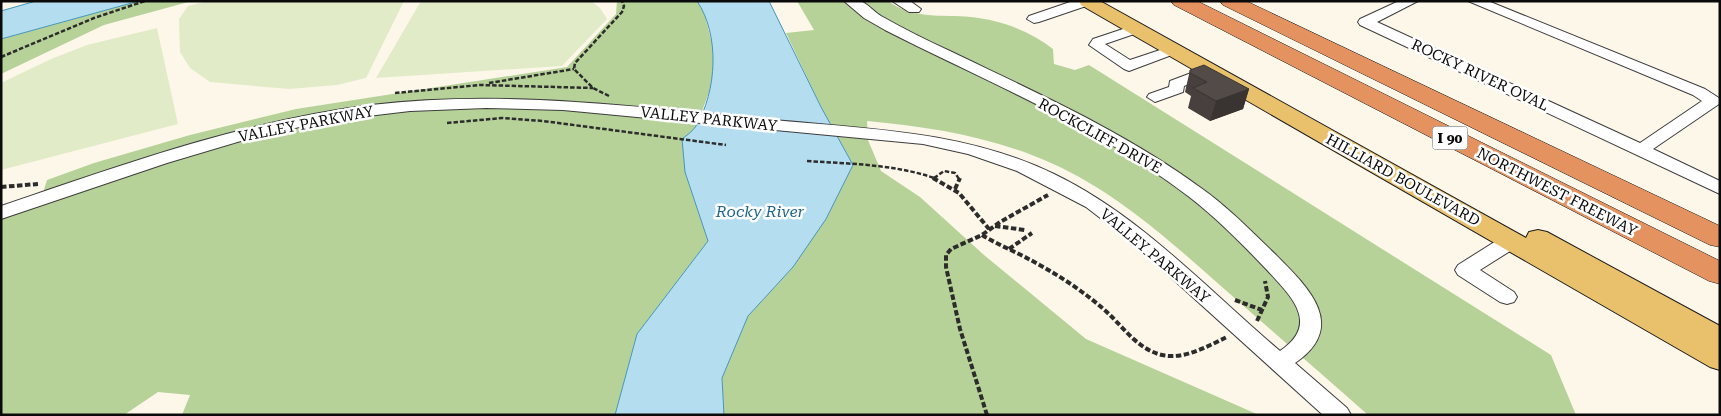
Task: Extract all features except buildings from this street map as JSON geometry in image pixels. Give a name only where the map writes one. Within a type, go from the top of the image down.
[{"type":"highway","name":"NORTHWEST FREEWAY","points":[[1181,1],[1720,274]]},
{"type":"highway","name":"NORTHWEST FREEWAY","points":[[1230,1],[1720,238]]},
{"type":"main road","name":"HILLIARD BOULEVARD","points":[[1087,1],[1720,359]]},
{"type":"main road","name":"HILLIARD BOULEVARD","points":[[1108,1],[1720,339]]},
{"type":"street","name":"ROCKCLIFF DRIVE","points":[[851,1],[869,16],[1112,139],[1185,185],[1222,215],[1290,281],[1310,309],[1312,327],[1307,342],[1293,355],[1280,362]]},
{"type":"street","points":[[899,1],[914,9]]},
{"type":"street","points":[[1034,19],[1087,1]]},
{"type":"street","name":"ROCKY RIVER OVAL","points":[[1411,1],[1365,22],[1720,188]]},
{"type":"street","points":[[1475,1],[1699,92],[1713,101],[1640,150]]},
{"type":"street","points":[[1135,29],[1098,42],[1096,45],[1124,67],[1172,50]]},
{"type":"street","name":"VALLEY PARKWAY","points":[[1,213],[93,180],[214,143],[293,124],[365,112],[431,104],[507,102],[644,112],[955,144],[993,155],[1060,184],[1115,219],[1339,415]]},
{"type":"street","points":[[1507,297],[1465,270],[1512,241]]},
{"type":"lane","points":[[1155,97],[1177,89],[1176,84],[1210,71]]},
{"type":"path","points":[[1,57],[94,18],[145,1]]},
{"type":"path","points":[[574,69],[575,63],[580,56],[622,12],[624,6],[622,1]]},
{"type":"path","points":[[480,85],[574,69]]},
{"type":"path","points":[[574,69],[594,88],[614,97]]},
{"type":"path","points":[[447,123],[502,118],[544,121],[726,145]]},
{"type":"path","points":[[807,161],[901,170],[934,178],[955,189],[989,229]]},
{"type":"path","points":[[934,178],[944,171],[956,173],[960,178],[955,189]]},
{"type":"path","points":[[2,187],[39,184]]},
{"type":"path","points":[[987,415],[960,329],[946,267],[946,255],[951,249],[982,236],[989,229],[1049,194]]},
{"type":"path","points":[[994,226],[1025,230]]},
{"type":"path","points":[[1009,249],[1032,233]]},
{"type":"path","points":[[982,236],[1009,249],[1090,299],[1129,336],[1151,351],[1174,356],[1194,351],[1230,336]]},
{"type":"path","points":[[1252,324],[1257,320],[1268,297],[1266,282],[1261,274]]},
{"type":"green space","points":[[139,1],[192,1],[104,25],[1,74],[1,39]]},
{"type":"green space","points":[[208,1],[404,1],[366,78],[337,85],[289,89],[210,82],[190,68],[180,52],[179,19],[188,6]]},
{"type":"green space","points":[[421,1],[591,1],[600,8],[607,19],[562,66],[376,78]]},
{"type":"green space","points":[[617,1],[697,1],[704,12],[713,47],[713,82],[696,127],[685,172],[708,241],[637,334],[615,415],[182,415],[190,395],[158,392],[124,415],[1,415],[1,208],[43,193],[47,180],[94,163],[190,135],[296,109],[567,67],[616,14]]},
{"type":"green space","points":[[797,1],[888,1],[898,7],[918,14],[982,18],[1015,27],[1035,37],[1053,49],[1054,64],[1075,70],[1089,65],[1551,355],[1576,415],[1368,415],[1162,235],[1098,188],[1051,163],[1007,146],[961,134],[915,126],[867,121],[868,140],[881,171],[920,197],[984,255],[1086,339],[1259,415],[724,415],[722,378],[748,316],[793,267],[853,165],[821,107],[786,33],[814,30]]},
{"type":"green space","points":[[157,28],[178,124],[1,170],[1,83],[51,59],[87,45]]},
{"type":"water","points":[[36,1],[139,1],[1,39],[1,11]]},
{"type":"water","name":"Rocky River","points":[[697,1],[769,1],[821,107],[853,165],[826,219],[793,267],[748,316],[722,378],[724,415],[615,415],[637,334],[708,241],[685,172],[682,139],[696,126],[703,112],[712,80],[713,63],[710,30]]}]
